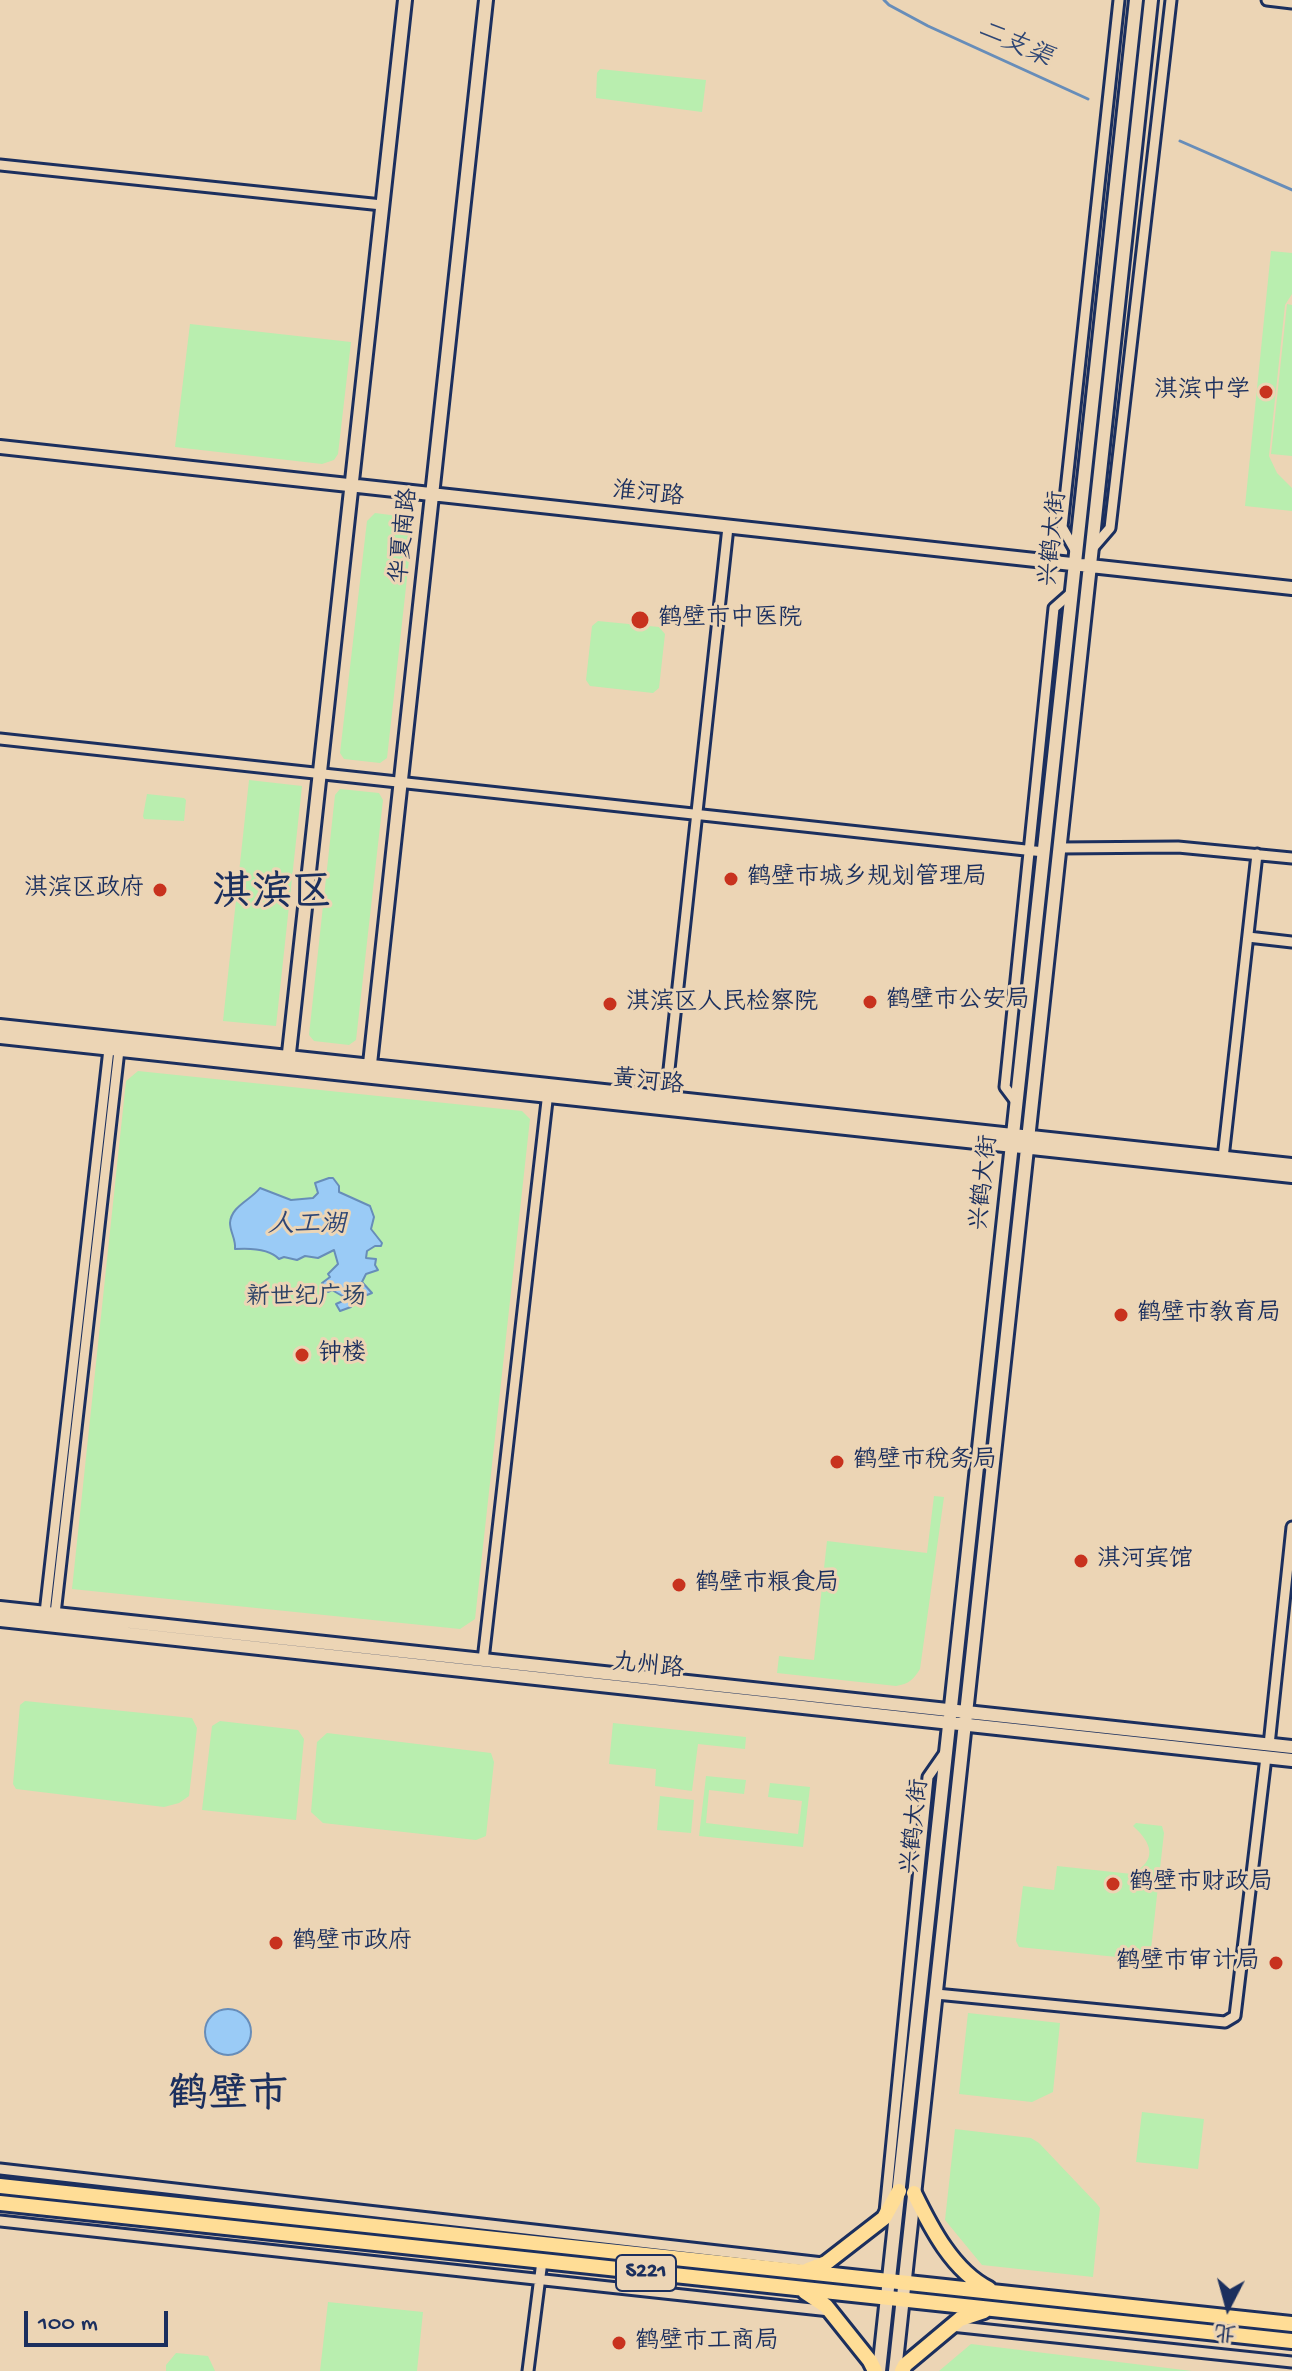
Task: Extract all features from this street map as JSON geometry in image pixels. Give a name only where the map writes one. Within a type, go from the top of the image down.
[{"type":"main road","points":[[288,1062],[405,0]]},
{"type":"main road","name":"华夏南路","points":[[370,1071],[486,0]]},
{"type":"main road","name":"兴鹤大街","points":[[902,2370],[903,2300],[897,2282],[948,1748],[1136,0]]},
{"type":"main road","name":"兴鹤大街","points":[[907,2192],[936,1994],[1151,0]]},
{"type":"main road","name":"淮河路","points":[[0,447],[1292,588]]},
{"type":"main road","name":"黄河路","points":[[0,1026],[288,1062],[1013,1140]]},
{"type":"main road","name":"黄河路","points":[[0,1037],[288,1062]]},
{"type":"main road","name":"黄河路","points":[[549,1090],[666,1097],[1292,1176]]},
{"type":"main road","name":"黄河路","points":[[1028,1142],[1292,1165]]},
{"type":"main road","name":"九州路","points":[[0,1608],[483,1660],[952,1717]]},
{"type":"main road","name":"九州路","points":[[0,1620],[966,1718],[1268,1751],[1292,1760]]},
{"type":"main road","name":"九州路","points":[[1268,1751],[1292,1747]]},
{"type":"main road","name":"S221","points":[[0,2186],[1292,2324]]},
{"type":"main road","points":[[804,2272],[826,2263],[884,2218],[907,2192],[969,2277],[997,2292]]},
{"type":"main road","name":"S221","points":[[0,2203],[1292,2341]]},
{"type":"main road","name":"兴鹤大街","points":[[873,2369],[887,2298],[897,2282]]},
{"type":"main road","points":[[797,2288],[816,2298],[830,2311],[873,2369]]},
{"type":"main road","points":[[902,2370],[960,2319],[997,2309]]},
{"type":"street","points":[[1075,550],[1062,527],[1119,0]]},
{"type":"street","points":[[1091,550],[1110,528],[1171,0]]},
{"type":"street","points":[[1267,0],[1292,3]]},
{"type":"street","points":[[0,165],[382,205]]},
{"type":"street","points":[[666,1097],[728,527]]},
{"type":"street","points":[[1017,1103],[1005,1087],[1028,850],[1054,608],[1071,593]]},
{"type":"street","points":[[0,739],[1044,852]]},
{"type":"street","points":[[1059,848],[1178,847],[1292,858]]},
{"type":"street","points":[[1223,1158],[1257,854]]},
{"type":"street","points":[[1248,937],[1292,942]]},
{"type":"street","points":[[50,1613],[114,1049]]},
{"type":"street","points":[[483,1660],[549,1090]]},
{"type":"street","points":[[936,1994],[1225,2022],[1235,2016],[1292,1527]]},
{"type":"street","points":[[884,2218],[928,1777],[948,1748]]},
{"type":"street","points":[[0,2169],[826,2263]]},
{"type":"street","points":[[0,2221],[830,2311]]},
{"type":"street","points":[[528,2371],[542,2261]]},
{"type":"street","points":[[951,2326],[1292,2362]]},
{"type":"green space","points":[[600,69],[706,80],[702,112],[596,98],[597,73]]},
{"type":"green space","points":[[1271,251],[1292,253],[1292,294],[1285,305],[1269,456],[1277,473],[1292,488],[1292,511],[1245,506]]},
{"type":"green space","points":[[1287,304],[1292,305],[1292,456],[1271,454]]},
{"type":"green space","points":[[190,324],[351,342],[338,454],[334,460],[322,464],[175,447]]},
{"type":"green space","points":[[375,513],[406,517],[413,524],[387,758],[380,763],[344,759],[340,753],[367,521]]},
{"type":"green space","points":[[598,621],[659,627],[665,634],[659,688],[653,693],[590,686],[586,680],[592,626]]},
{"type":"green space","points":[[249,780],[302,786],[276,1026],[223,1021]]},
{"type":"green space","points":[[340,789],[379,793],[383,800],[356,1040],[349,1045],[314,1041],[309,1035],[335,795]]},
{"type":"green space","points":[[147,794],[184,798],[184,821],[144,819]]},
{"type":"green space","name":"新世纪广场","points":[[138,1071],[522,1111],[530,1119],[475,1619],[460,1629],[72,1589],[126,1081]]},
{"type":"green space","points":[[934,1496],[944,1497],[920,1669],[913,1678],[896,1686],[777,1673],[779,1656],[814,1660],[827,1541],[927,1553]]},
{"type":"green space","points":[[25,1701],[192,1718],[197,1728],[189,1796],[164,1807],[16,1789],[13,1784],[20,1705]]},
{"type":"green space","points":[[220,1721],[298,1730],[304,1739],[296,1820],[202,1810],[212,1726]]},
{"type":"green space","points":[[613,1723],[746,1737],[745,1749],[698,1744],[692,1791],[655,1786],[656,1769],[609,1764]]},
{"type":"green space","points":[[327,1733],[491,1753],[494,1762],[486,1836],[476,1840],[323,1823],[311,1812],[317,1742]]},
{"type":"green space","points":[[706,1776],[746,1780],[744,1794],[709,1790],[706,1823],[798,1834],[802,1801],[768,1797],[770,1783],[810,1787],[803,1847],[699,1836]]},
{"type":"green space","points":[[660,1796],[694,1800],[691,1833],[657,1830]]},
{"type":"green space","points":[[1136,1823],[1162,1826],[1164,1833],[1150,1958],[1019,1947],[1016,1941],[1023,1886],[1054,1890],[1057,1866],[1132,1874],[1149,1857],[1145,1839],[1133,1826]]},
{"type":"green space","points":[[968,2013],[1060,2023],[1053,2092],[1032,2102],[959,2094]]},
{"type":"green space","points":[[1142,2112],[1204,2119],[1198,2169],[1136,2162]]},
{"type":"green space","points":[[955,2129],[1031,2138],[1097,2204],[1100,2208],[1093,2277],[982,2265],[945,2220]]},
{"type":"green space","points":[[328,2302],[423,2312],[417,2371],[320,2371]]},
{"type":"green space","points":[[971,2344],[1192,2371],[939,2371]]},
{"type":"green space","points":[[176,2353],[208,2356],[215,2371],[166,2371],[166,2365]]},
{"type":"water","name":"人工湖","points":[[333,1178],[339,1186],[339,1192],[370,1206],[374,1217],[371,1229],[382,1243],[367,1251],[366,1258],[376,1259],[378,1270],[366,1274],[362,1282],[372,1293],[367,1295],[363,1292],[356,1296],[351,1307],[340,1311],[336,1304],[345,1300],[344,1297],[332,1290],[328,1292],[322,1283],[338,1264],[334,1250],[318,1258],[305,1256],[297,1260],[279,1259],[259,1250],[235,1249],[230,1226],[234,1212],[260,1188],[291,1200],[313,1198],[318,1193],[315,1183]]},
{"type":"water","points":[[228,2009],[244,2016],[251,2032],[244,2048],[228,2055],[212,2048],[205,2032],[212,2016]]},
{"type":"waterway","name":"二支渠","points":[[884,0],[928,26],[1088,99]]},
{"type":"waterway","name":"二支渠","points":[[1180,141],[1292,190]]},
{"type":"place","name":"淇滨中学","points":[[1266,392]]},
{"type":"place","name":"鹤壁市中医院","points":[[640,620]]},
{"type":"place","name":"鹤壁市城乡规划管理局","points":[[731,879]]},
{"type":"place","name":"淇滨区政府","points":[[160,890]]},
{"type":"place","name":"鹤壁市公安局","points":[[870,1002]]},
{"type":"place","name":"淇滨区人民检察院","points":[[610,1004]]},
{"type":"place","name":"鹤壁市教育局","points":[[1121,1315]]},
{"type":"place","name":"钟楼","points":[[302,1355]]},
{"type":"place","name":"鹤壁市税务局","points":[[837,1462]]},
{"type":"place","name":"淇河宾馆","points":[[1081,1561]]},
{"type":"place","name":"鹤壁市粮食局","points":[[679,1585]]},
{"type":"place","name":"鹤壁市财政局","points":[[1113,1884]]},
{"type":"place","name":"鹤壁市政府","points":[[276,1943]]},
{"type":"place","name":"鹤壁市审计局","points":[[1276,1963]]},
{"type":"place","name":"鹤壁市工商局","points":[[619,2343]]},
{"type":"district","name":"淇滨区","points":[[272,897]]},
{"type":"district","name":"鹤壁市","points":[[228,2099]]}]
